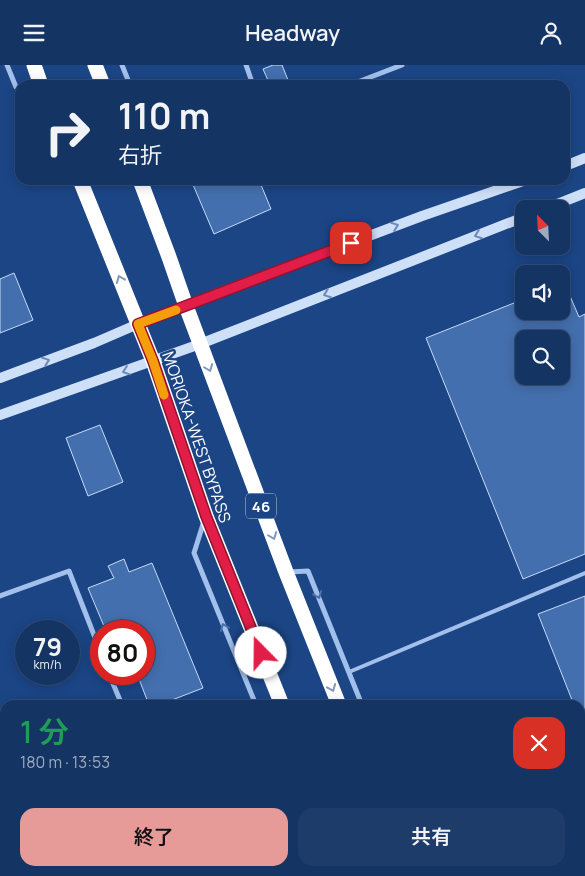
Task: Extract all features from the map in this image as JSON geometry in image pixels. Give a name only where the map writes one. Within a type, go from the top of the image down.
[{"type":"highway","points":[[34,65],[40,80]]},
{"type":"highway","points":[[95,65],[101,80]]},
{"type":"highway","name":"MORIOKA-WEST BYPASS","points":[[82,185],[153,361],[206,516],[280,700]]},
{"type":"highway","name":"MORIOKA-WEST BYPASS","points":[[142,185],[286,572],[337,700]]},
{"type":"street","points":[[7,65],[15,85]]},
{"type":"street","points":[[122,65],[128,80]]},
{"type":"street","points":[[246,65],[252,80]]},
{"type":"street","points":[[363,80],[402,65]]},
{"type":"street","points":[[570,164],[585,159]]},
{"type":"street","points":[[0,378],[422,216],[512,185]]},
{"type":"street","points":[[568,200],[585,193]]},
{"type":"street","points":[[0,415],[200,344],[515,221]]},
{"type":"street","points":[[206,516],[194,553],[254,700]]},
{"type":"street","points":[[0,596],[68,571],[90,626]]},
{"type":"street","points":[[286,572],[308,571],[360,700]]},
{"type":"street","points":[[114,685],[120,700]]},
{"type":"lane","points":[[349,672],[585,573]]},
{"type":"building","points":[[273,65],[282,65],[288,80],[268,80],[263,69]]},
{"type":"building","points":[[193,185],[261,185],[271,209],[214,234]]},
{"type":"building","points":[[14,273],[33,320],[0,333],[0,279]]},
{"type":"building","points":[[570,296],[579,317],[585,314],[585,554],[523,579],[426,338],[515,303],[515,320],[570,320]]},
{"type":"building","points":[[100,425],[123,482],[88,496],[66,438]]},
{"type":"building","points":[[124,559],[129,572],[152,563],[203,688],[172,700],[147,700],[141,685],[155,685],[155,620],[101,620],[88,588],[114,578],[108,566]]},
{"type":"building","points":[[585,596],[585,700],[572,700],[538,614]]},
{"type":"slow traffic","points":[[164,395],[138,324],[176,310]]},
{"type":"route","points":[[261,653],[206,516],[153,361],[138,324],[351,243]]}]
